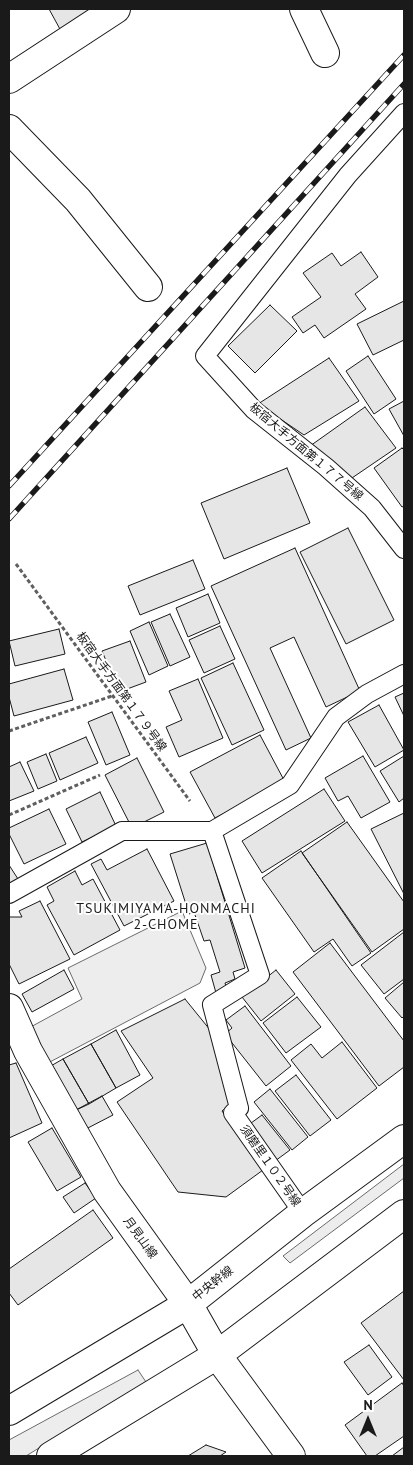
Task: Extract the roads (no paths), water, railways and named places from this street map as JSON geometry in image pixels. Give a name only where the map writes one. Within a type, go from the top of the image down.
[{"type":"street","points":[[9,79],[116,9]]},
{"type":"street","points":[[304,9],[325,53]]},
{"type":"street","points":[[9,129],[78,200],[148,287]]},
{"type":"street","name":"月見山線","points":[[9,1008],[28,1051],[107,1191],[188,1304],[217,1355],[291,1456]]},
{"type":"street","name":"中央幹線","points":[[9,1411],[188,1304],[303,1213],[404,1138]]},
{"type":"street","points":[[51,1456],[217,1355],[404,1214]]},
{"type":"lane","name":"板宿大手方面第１７７号線","points":[[404,113],[348,175],[205,356],[254,410],[326,467],[372,508],[404,549]]},
{"type":"lane","points":[[9,894],[122,831],[212,831],[290,785],[336,717],[367,694],[404,674]]},
{"type":"lane","name":"須磨里１０２号線","points":[[212,831],[260,975],[212,1005],[239,1108],[233,1113],[303,1213]]},
{"type":"railway","points":[[9,486],[404,55]]},
{"type":"railway","points":[[9,519],[404,84]]},
{"type":"district","name":"TSUKIMIYAMA-HONMACHI 2-CHOME","points":[[166,918]]}]
